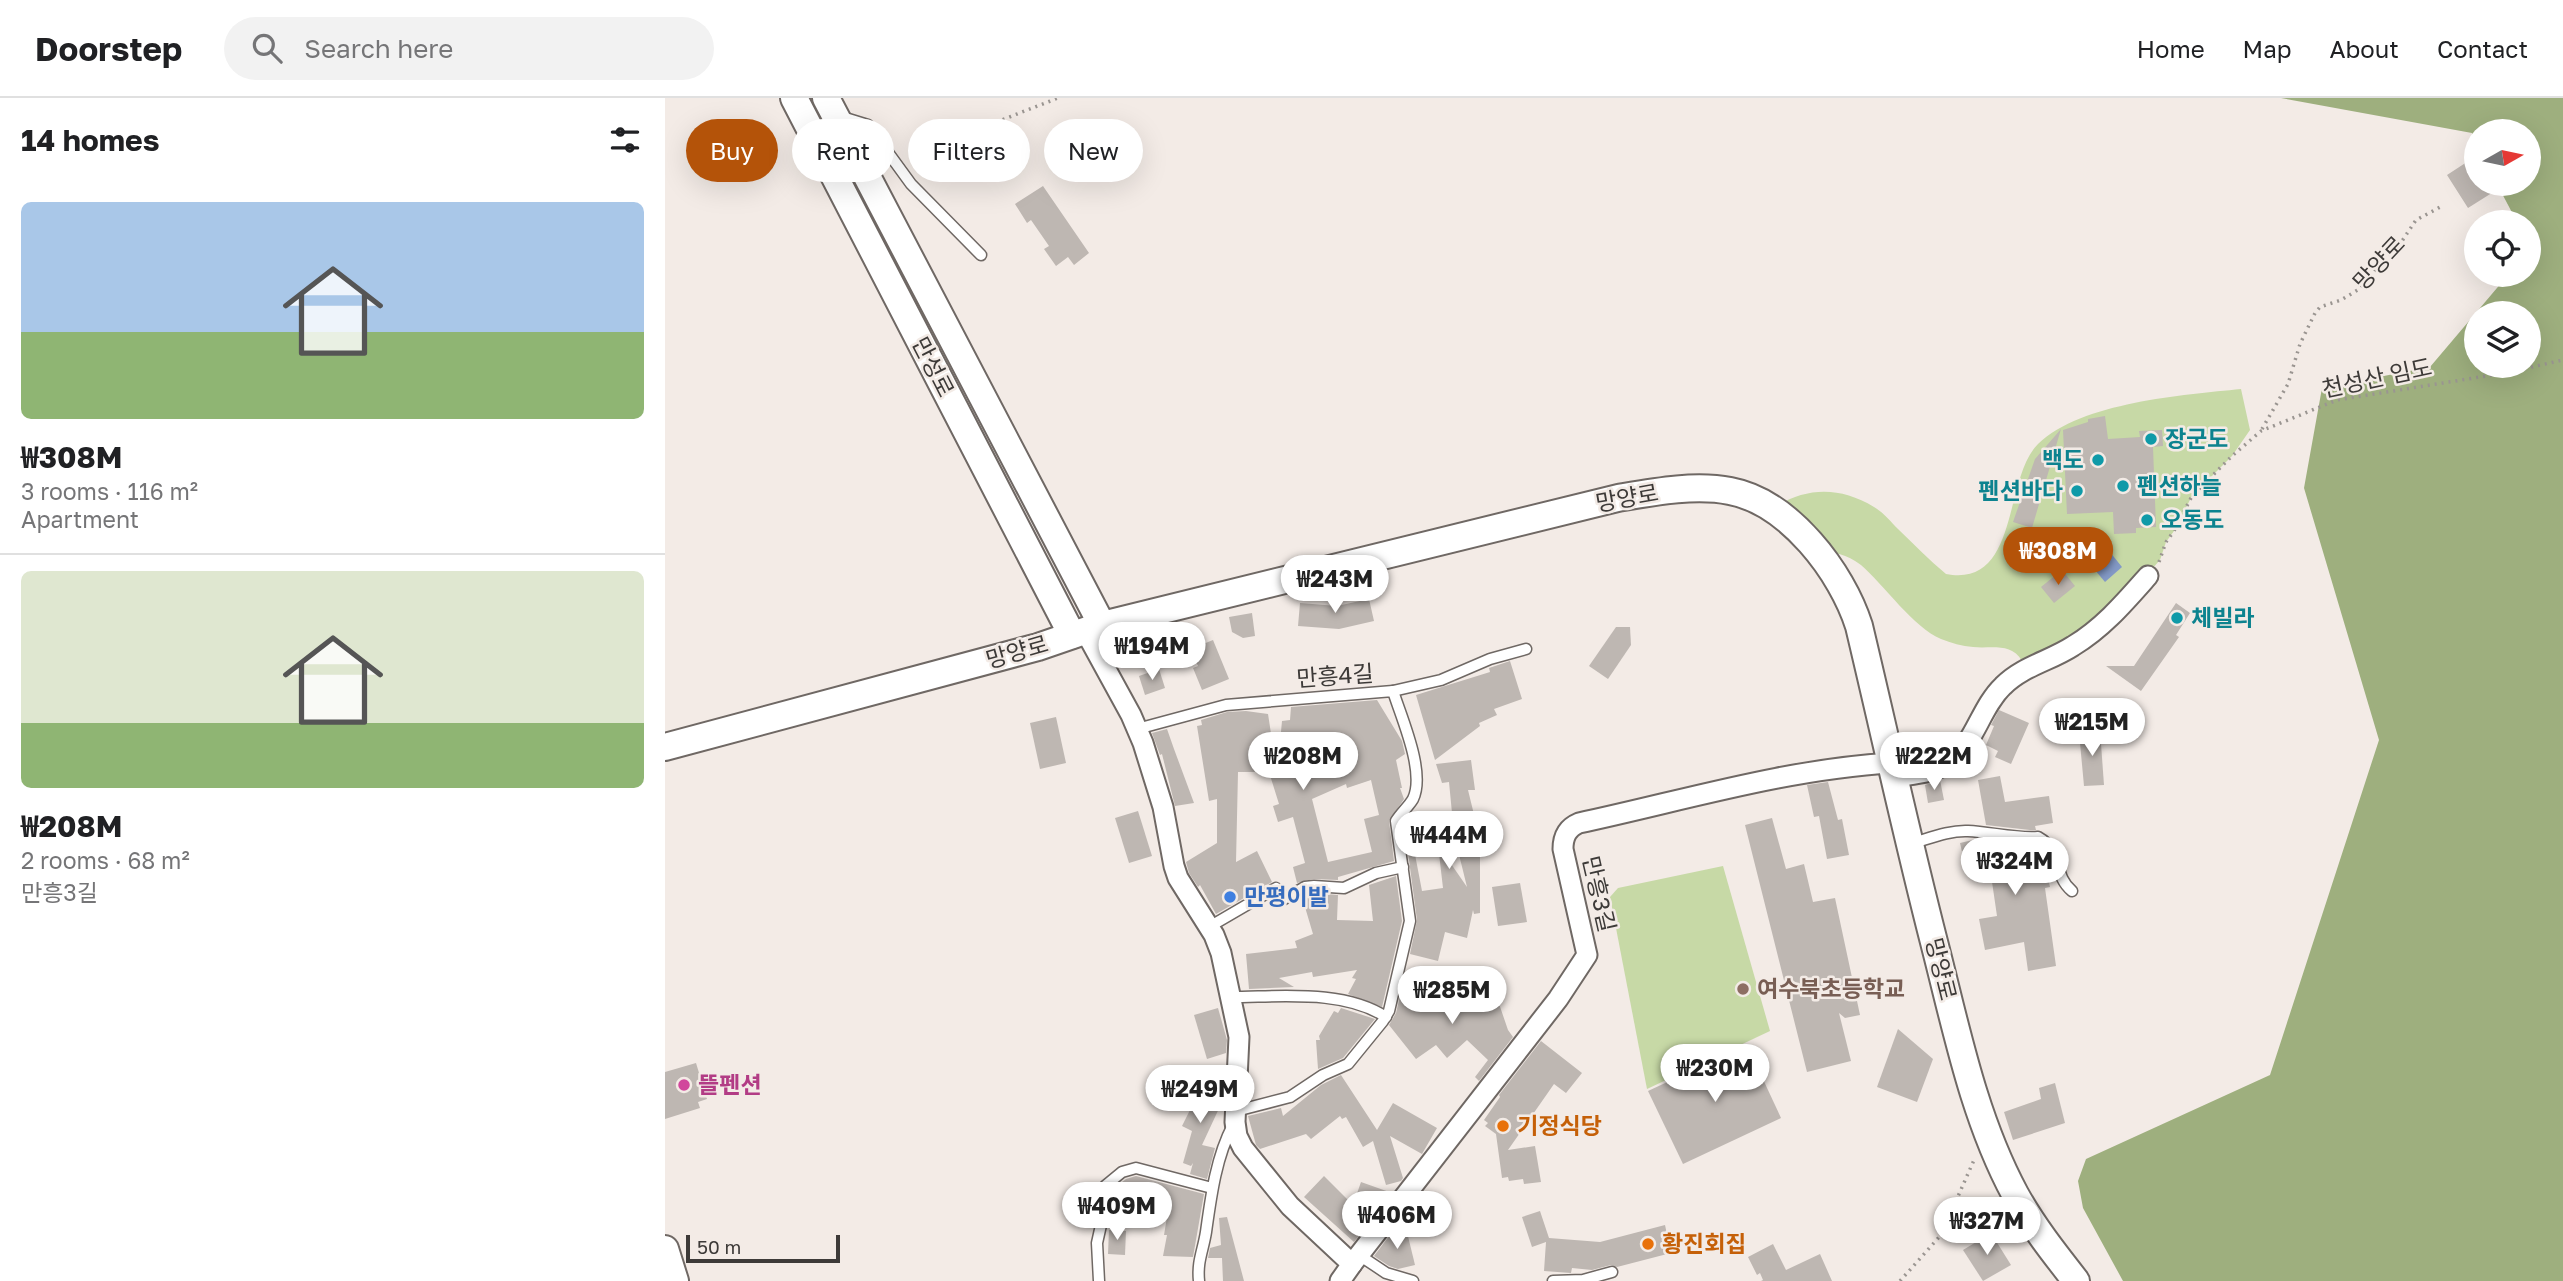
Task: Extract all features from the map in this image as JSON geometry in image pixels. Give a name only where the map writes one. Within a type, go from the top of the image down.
[{"type":"main road","name":"만성로","points":[[794,98],[1086,630]]},
{"type":"main road","name":"만성로","points":[[830,106],[1086,630]]},
{"type":"main road","name":"망양로","points":[[665,747],[1025,651],[1086,630],[1618,498],[1676,491],[1732,491],[1756,499],[1787,521],[1817,551],[1842,585],[1859,626],[1909,844],[1965,1061],[1987,1132],[2016,1196],[2042,1237],[2076,1281]]},
{"type":"main road","points":[[665,1249],[675,1281]]},
{"type":"street","points":[[1893,770],[1933,770],[1951,762],[1965,744],[1987,705],[2003,686],[2025,669],[2072,647],[2099,628],[2148,576]]},
{"type":"street","points":[[1086,630],[1137,729],[1163,807],[1174,866],[1184,891],[1209,927],[1221,953],[1240,1050],[1237,1136],[1290,1206],[1355,1260]]},
{"type":"street","name":"만흥3길","points":[[1340,1281],[1558,999],[1587,955],[1563,849],[1570,828],[1579,823],[1806,772],[1848,766],[1893,770]]},
{"type":"lane","points":[[830,106],[868,125],[908,180]]},
{"type":"lane","points":[[910,182],[981,255]]},
{"type":"lane","points":[[1393,691],[1441,680],[1490,659],[1526,649]]},
{"type":"lane","name":"만흥4길","points":[[1137,729],[1226,705],[1393,691],[1415,768],[1413,798],[1396,821],[1411,921],[1386,1017],[1341,1069],[1323,1075],[1290,1097],[1236,1116]]},
{"type":"lane","points":[[1909,844],[1961,831],[2038,837],[2054,850],[2062,879],[2072,891]]},
{"type":"lane","points":[[1209,927],[1276,888],[1284,899],[1305,887],[1344,888],[1376,873],[1403,867]]},
{"type":"lane","points":[[1231,997],[1307,998],[1359,1003],[1386,1017]]},
{"type":"lane","points":[[1199,1281],[1197,1262],[1205,1237],[1212,1188],[1226,1138],[1236,1116]]},
{"type":"lane","points":[[1099,1281],[1097,1242],[1103,1216],[1101,1202],[1105,1186],[1122,1172],[1136,1168],[1212,1188]]},
{"type":"lane","points":[[1355,1260],[1413,1281]]},
{"type":"lane","points":[[1553,1281],[1583,1280],[1612,1272]]},
{"type":"path","points":[[1004,119],[1058,98]]},
{"type":"path","name":"망양로","points":[[2261,431],[2288,383],[2300,344],[2315,313],[2320,307],[2341,300],[2361,288],[2383,260],[2400,244],[2416,220],[2444,205]]},
{"type":"path","name":"천성산 임도","points":[[2148,576],[2160,561],[2166,542],[2192,496],[2210,476],[2261,431],[2337,400],[2505,373],[2563,360]]},
{"type":"path","points":[[1900,1281],[1941,1235],[1987,1132]]},
{"type":"green space","points":[[2281,98],[2563,98],[2563,1281],[2123,1281],[2083,1208],[2078,1181],[2086,1159],[2270,1075],[2379,740],[2304,488],[2322,388],[2430,367],[2464,327],[2464,378],[2541,378],[2541,301],[2486,301],[2498,287],[2541,287],[2541,210],[2511,210],[2503,196],[2541,196],[2541,119],[2464,119],[2464,132]]},
{"type":"green space","points":[[2241,389],[2250,430],[2232,456],[2192,496],[2166,542],[2160,560],[2099,628],[2022,661],[2006,649],[1961,645],[1931,633],[1920,626],[1861,565],[1840,554],[1817,551],[1772,509],[1797,496],[1810,493],[1848,495],[1881,512],[1946,574],[1970,574],[1987,564],[1998,548],[2027,460],[2038,444],[2057,430],[2080,419],[2134,403]]},
{"type":"green space","points":[[1723,866],[1770,1031],[1647,1089],[1610,897],[1618,888]]},
{"type":"water","points":[[2097,536],[2122,567],[2105,582],[2079,551]]},
{"type":"building","points":[[2464,164],[2464,196],[2487,196],[2468,208],[2447,175]]},
{"type":"building","points":[[1043,186],[1089,253],[1074,265],[1068,257],[1056,266],[1044,249],[1049,246],[1031,220],[1027,223],[1015,204]]},
{"type":"building","points":[[2105,416],[2108,439],[2140,437],[2139,431],[2162,430],[2163,446],[2153,447],[2156,527],[2136,528],[2136,533],[2114,534],[2113,512],[2067,514],[2063,430],[2088,422],[2088,419]]},
{"type":"building","points":[[2061,429],[2032,528],[2013,522],[2035,459]]},
{"type":"building","points":[[2062,570],[2075,586],[2054,603],[2041,587]]},
{"type":"building","points":[[1369,599],[1374,621],[1339,629],[1298,626],[1300,603],[1337,606]]},
{"type":"building","points":[[2176,603],[2190,613],[2176,635],[2179,637],[2141,691],[2106,666],[2134,666]]},
{"type":"building","points":[[1252,613],[1255,636],[1243,638],[1232,632],[1229,617]]},
{"type":"building","points":[[1616,627],[1630,627],[1631,645],[1608,679],[1589,666]]},
{"type":"building","points":[[1213,640],[1229,679],[1202,690],[1193,668],[1198,666],[1191,649]]},
{"type":"building","points":[[1510,661],[1522,699],[1494,709],[1497,715],[1479,723],[1480,726],[1435,760],[1416,695],[1490,672],[1489,668]]},
{"type":"building","points":[[1159,669],[1165,688],[1145,695],[1139,676]]},
{"type":"building","points":[[1377,700],[1402,741],[1405,754],[1396,760],[1404,799],[1389,821],[1394,861],[1338,877],[1338,880],[1313,879],[1297,883],[1293,867],[1305,863],[1293,817],[1278,822],[1273,806],[1279,804],[1269,772],[1238,772],[1236,862],[1257,851],[1272,882],[1216,914],[1200,885],[1198,887],[1189,873],[1186,862],[1217,843],[1217,799],[1209,801],[1197,726],[1202,725],[1201,720],[1227,712],[1268,714],[1274,753],[1279,753],[1282,721],[1290,720],[1291,707]],"holes":[[[1371,780],[1379,815],[1364,819],[1372,852],[1328,862],[1312,799],[1346,784],[1347,788]]]},
{"type":"building","points":[[1999,710],[2029,723],[2011,764],[1995,757],[1998,751],[1986,745],[1994,726],[1991,725]]},
{"type":"building","points":[[1056,717],[1066,763],[1040,769],[1030,723]]},
{"type":"building","points":[[1167,729],[1194,803],[1175,806],[1162,754],[1160,755],[1152,733]]},
{"type":"building","points":[[2100,730],[2104,785],[2084,786],[2079,732]]},
{"type":"building","points":[[1471,760],[1475,790],[1468,790],[1480,839],[1480,913],[1474,914],[1473,910],[1467,938],[1445,932],[1438,961],[1410,954],[1417,920],[1404,823],[1408,818],[1422,891],[1443,888],[1438,845],[1467,887],[1450,818],[1452,813],[1449,782],[1442,783],[1436,764]]},
{"type":"building","points":[[2000,776],[2005,802],[2049,796],[2053,823],[2035,826],[2036,830],[1986,825],[1978,780]]},
{"type":"building","points":[[1940,780],[1944,800],[1928,803],[1925,785]]},
{"type":"building","points":[[1828,782],[1838,820],[1842,819],[1849,855],[1827,859],[1819,816],[1814,817],[1807,785]]},
{"type":"building","points":[[1138,811],[1152,856],[1129,863],[1115,818]]},
{"type":"building","points":[[1772,818],[1786,869],[1804,864],[1813,902],[1835,898],[1860,1015],[1845,1018],[1839,1013],[1851,1061],[1807,1072],[1745,825]]},
{"type":"building","points":[[1977,839],[2036,845],[2041,848],[2050,887],[2045,888],[2056,966],[2028,971],[2024,942],[1985,950],[1979,919],[1997,916],[1991,875],[1977,878],[1976,872],[1967,874],[1960,843]]},
{"type":"building","points":[[1396,876],[1402,921],[1382,1007],[1348,994],[1356,979],[1352,978],[1357,970],[1313,977],[1312,972],[1279,978],[1294,987],[1249,989],[1246,954],[1297,948],[1295,941],[1313,934],[1302,897],[1314,893],[1338,895],[1337,920],[1373,921],[1369,885]]},
{"type":"building","points":[[1520,883],[1527,922],[1498,926],[1492,887]]},
{"type":"building","points":[[1495,992],[1513,1037],[1479,1081],[1475,1077],[1488,1060],[1467,1040],[1447,1058],[1436,1045],[1416,1059],[1389,1025],[1396,1013],[1400,996],[1428,995],[1434,1002],[1439,998],[1448,1008]]},
{"type":"building","points":[[1218,1008],[1227,1040],[1226,1053],[1207,1059],[1194,1015]]},
{"type":"building","points":[[1341,1008],[1375,1019],[1343,1058],[1318,1069],[1316,1040],[1320,1040],[1319,1036],[1334,1011],[1338,1013]]},
{"type":"building","points":[[1898,1029],[1933,1059],[1917,1102],[1877,1087]]},
{"type":"building","points":[[1541,1041],[1582,1073],[1566,1093],[1554,1084],[1508,1150],[1535,1146],[1541,1182],[1524,1184],[1523,1179],[1509,1181],[1508,1177],[1502,1178],[1496,1134],[1485,1126],[1488,1123],[1484,1120],[1499,1095]]},
{"type":"building","points":[[1747,1045],[1781,1118],[1683,1164],[1648,1091]]},
{"type":"building","name":"뜰펜션","points":[[696,1063],[707,1099],[698,1102],[700,1108],[665,1119],[665,1072]]},
{"type":"building","points":[[1172,1071],[1222,1095],[1222,1102],[1202,1145],[1215,1148],[1207,1179],[1190,1174],[1193,1163],[1191,1166],[1183,1163],[1192,1131],[1182,1126],[1196,1098],[1170,1073]]},
{"type":"building","points":[[1341,1075],[1377,1130],[1393,1103],[1437,1128],[1422,1154],[1390,1136],[1403,1178],[1401,1181],[1386,1185],[1373,1141],[1363,1147],[1346,1117],[1342,1119],[1340,1116],[1311,1139],[1306,1134],[1260,1149],[1256,1145],[1248,1116],[1281,1108],[1283,1116],[1321,1085]]},
{"type":"building","points":[[2055,1083],[2065,1123],[2013,1140],[2004,1112],[2041,1099],[2039,1088]]},
{"type":"building","points":[[1136,1176],[1204,1194],[1193,1257],[1163,1256],[1170,1199],[1117,1186]]},
{"type":"building","points":[[1324,1176],[1353,1205],[1361,1182],[1392,1193],[1354,1242],[1304,1197]]},
{"type":"building","points":[[1540,1211],[1549,1238],[1600,1242],[1665,1225],[1671,1253],[1617,1267],[1611,1265],[1592,1270],[1572,1268],[1571,1273],[1544,1271],[1546,1242],[1532,1247],[1522,1217]]},
{"type":"building","points":[[1227,1217],[1244,1281],[1223,1281],[1222,1258],[1208,1258],[1210,1248],[1221,1245],[1219,1218]]},
{"type":"building","points":[[1406,1228],[1415,1265],[1398,1269],[1374,1256],[1393,1231]]},
{"type":"building","points":[[1109,1230],[1126,1231],[1125,1255],[1108,1254]]},
{"type":"building","points":[[1991,1233],[2011,1265],[1983,1281],[1963,1250]]},
{"type":"building","points":[[1773,1244],[1786,1270],[1820,1254],[1832,1281],[1761,1281],[1763,1280],[1760,1273],[1757,1275],[1748,1257]]},
{"type":"place","name":"장군도","points":[[2151,439]]},
{"type":"place","name":"백도","points":[[2098,460]]},
{"type":"place","name":"펜션하늘","points":[[2123,486]]},
{"type":"place","name":"펜션바다","points":[[2077,491]]},
{"type":"place","name":"오동도","points":[[2147,520]]},
{"type":"place","name":"체빌라","points":[[2177,618]]},
{"type":"place","name":"만평이발","points":[[1230,897]]},
{"type":"place","name":"여수북초등학교","points":[[1743,989]]},
{"type":"place","name":"뜰펜션","points":[[684,1085]]},
{"type":"place","name":"기정식당","points":[[1503,1126]]},
{"type":"place","name":"황진회집","points":[[1648,1244]]}]
